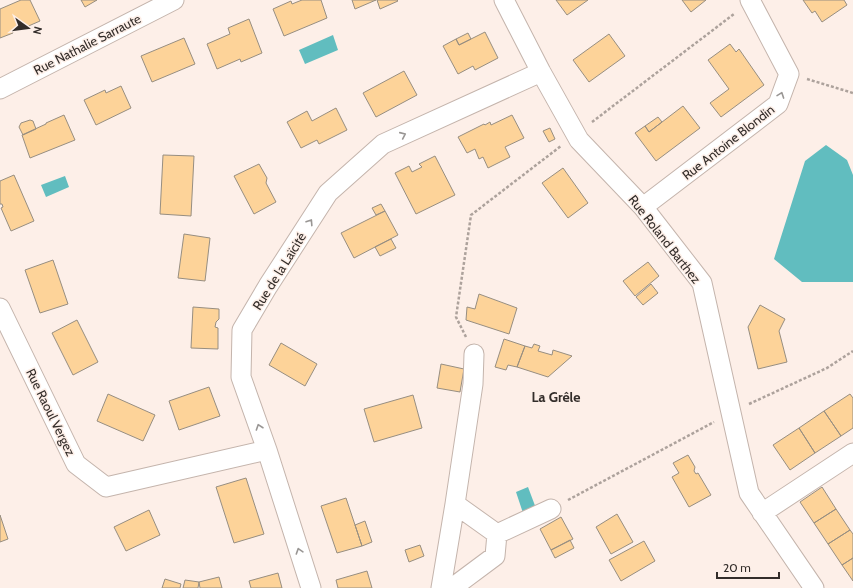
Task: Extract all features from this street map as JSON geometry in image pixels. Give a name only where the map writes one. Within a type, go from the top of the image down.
[{"type":"street","name":"Rue Roland Barthez","points":[[504,0],[541,72],[579,140],[643,207],[702,283],[749,494],[814,588]]},
{"type":"street","points":[[750,0],[789,74]]},
{"type":"street","name":"Rue Nathalie Sarraute","points":[[0,89],[169,1]]},
{"type":"street","name":"Rue de la Laïcité","points":[[311,588],[242,377],[242,330],[268,286],[328,193],[383,144],[541,72]]},
{"type":"street","name":"Rue Antoine Blondin","points":[[643,207],[778,104],[789,74]]},
{"type":"street","name":"Rue Raoul Vergez","points":[[0,308],[76,464],[106,487],[267,450]]},
{"type":"street","points":[[441,588],[473,384],[474,354]]},
{"type":"street","points":[[762,513],[853,453]]},
{"type":"street","points":[[455,504],[497,534]]},
{"type":"street","points":[[497,534],[551,509]]},
{"type":"street","points":[[452,588],[495,556],[497,534]]},
{"type":"path","points":[[789,74],[853,93]]},
{"type":"path","points":[[551,509],[689,436],[730,412],[827,368],[853,351]]},
{"type":"water","points":[[333,35],[338,50],[305,64],[299,50]]},
{"type":"water","points":[[826,145],[847,160],[853,175],[853,282],[802,282],[774,259],[805,161]]},
{"type":"water","points":[[65,176],[69,187],[46,197],[41,185]]},
{"type":"water","points":[[528,487],[537,511],[524,516],[516,492]]},
{"type":"building","points":[[21,0],[30,0],[40,21],[17,31],[16,29],[12,30],[13,33],[0,38],[0,9]]},
{"type":"building","points":[[81,0],[97,0],[85,7]]},
{"type":"building","points":[[302,0],[321,0],[327,18],[284,36],[273,9],[291,1],[292,4]]},
{"type":"building","points":[[352,0],[376,0],[355,9]]},
{"type":"building","points":[[377,0],[397,0],[398,1],[380,9]]},
{"type":"building","points":[[556,0],[588,0],[567,15]]},
{"type":"building","points":[[682,0],[706,0],[691,12]]},
{"type":"building","points":[[803,0],[844,0],[847,5],[822,22],[815,11],[812,13]]},
{"type":"building","points":[[249,19],[262,53],[241,62],[240,59],[217,69],[207,44],[230,34],[228,28]]},
{"type":"building","points":[[485,32],[498,58],[475,70],[473,66],[458,74],[443,46],[456,39],[459,45]]},
{"type":"building","points":[[468,33],[471,39],[459,45],[456,39]]},
{"type":"building","points":[[609,34],[625,56],[589,82],[573,60]]},
{"type":"building","points":[[184,38],[195,64],[152,82],[141,56]]},
{"type":"building","points":[[730,44],[736,52],[739,49],[764,85],[721,117],[710,103],[729,89],[708,60]]},
{"type":"building","points":[[404,71],[417,95],[376,117],[363,93]]},
{"type":"building","points":[[121,86],[131,108],[96,125],[84,100],[105,90],[106,93]]},
{"type":"building","points":[[683,106],[700,128],[656,161],[635,133],[645,126],[649,132]]},
{"type":"building","points":[[336,108],[347,130],[319,144],[317,140],[301,148],[287,122],[307,111],[312,121]]},
{"type":"building","points":[[64,115],[75,140],[30,158],[22,135]]},
{"type":"building","points":[[512,115],[524,138],[505,147],[510,157],[488,168],[483,157],[479,159],[475,149],[467,153],[458,137],[484,124],[485,125],[490,122],[491,125]]},
{"type":"building","points":[[658,117],[662,122],[649,132],[645,126]]},
{"type":"building","points":[[30,120],[33,121],[36,129],[23,135],[19,127],[21,123]]},
{"type":"building","points":[[550,128],[555,139],[549,142],[543,131]]},
{"type":"building","points":[[163,155],[194,156],[191,216],[160,214]]},
{"type":"building","points":[[435,156],[455,195],[416,214],[395,173],[409,166],[412,172],[422,167],[419,164]]},
{"type":"building","points":[[259,164],[267,178],[266,183],[276,202],[254,214],[234,176]]},
{"type":"building","points":[[563,168],[588,203],[568,218],[542,183]]},
{"type":"building","points":[[14,175],[34,221],[11,231],[1,208],[3,207],[2,204],[0,204],[0,181]]},
{"type":"building","points":[[381,204],[385,211],[376,215],[372,208]]},
{"type":"building","points":[[385,211],[398,235],[354,258],[341,233]]},
{"type":"building","points":[[184,234],[210,238],[205,281],[178,278]]},
{"type":"building","points":[[391,239],[396,248],[380,256],[375,247]]},
{"type":"building","points":[[53,260],[68,304],[40,313],[25,270]]},
{"type":"building","points":[[648,262],[659,276],[635,296],[623,281]]},
{"type":"building","points":[[651,284],[658,293],[643,305],[636,297]]},
{"type":"building","points":[[479,294],[517,308],[509,334],[466,320],[467,307],[475,309]]},
{"type":"building","points":[[760,305],[785,319],[779,331],[787,362],[758,369],[748,327]]},
{"type":"building","points":[[193,307],[219,309],[219,319],[216,322],[215,327],[218,328],[218,349],[191,348]]},
{"type":"building","points":[[77,320],[98,362],[73,375],[52,333]]},
{"type":"building","points":[[504,339],[525,346],[517,367],[508,365],[506,370],[495,367]]},
{"type":"building","points":[[281,343],[317,364],[305,386],[269,365]]},
{"type":"building","points":[[534,344],[540,346],[538,351],[552,355],[553,350],[572,356],[548,377],[517,367],[525,346],[532,348]]},
{"type":"building","points":[[441,364],[464,369],[460,392],[437,388]]},
{"type":"building","points":[[209,387],[220,416],[179,430],[169,401]]},
{"type":"building","points":[[108,394],[155,415],[143,441],[97,421]]},
{"type":"building","points":[[850,394],[853,398],[853,428],[841,436],[824,411]]},
{"type":"building","points":[[413,395],[422,428],[374,442],[364,409]]},
{"type":"building","points":[[824,411],[841,436],[815,453],[799,428]]},
{"type":"building","points":[[799,428],[815,453],[790,470],[773,445]]},
{"type":"building","points":[[688,455],[695,467],[694,471],[696,474],[698,473],[711,495],[689,507],[672,477],[679,473],[673,463]]},
{"type":"building","points":[[246,478],[264,534],[234,543],[216,487]]},
{"type":"building","points":[[822,487],[836,509],[814,523],[800,502]]},
{"type":"building","points":[[346,498],[362,546],[337,553],[321,506]]},
{"type":"building","points":[[836,509],[850,530],[828,544],[814,523]]},
{"type":"building","points":[[149,510],[160,535],[126,551],[114,527]]},
{"type":"building","points":[[617,514],[633,542],[611,554],[596,527]]},
{"type":"building","points":[[0,515],[8,539],[0,542]]},
{"type":"building","points":[[561,517],[573,539],[551,550],[540,529]]},
{"type":"building","points":[[365,521],[372,542],[362,546],[355,525]]},
{"type":"building","points":[[850,530],[853,534],[853,558],[842,565],[828,544]]},
{"type":"building","points":[[570,540],[574,548],[555,558],[551,550]]},
{"type":"building","points":[[644,541],[655,561],[621,581],[609,560]]},
{"type":"building","points":[[420,545],[424,556],[409,562],[405,550]]},
{"type":"building","points":[[853,558],[853,581],[842,565]]},
{"type":"building","points":[[367,571],[372,588],[338,588],[336,580]]},
{"type":"building","points":[[278,573],[282,588],[251,588],[249,581]]},
{"type":"building","points":[[219,577],[222,588],[200,588],[199,582]]},
{"type":"building","points":[[165,579],[181,584],[180,588],[162,588]]},
{"type":"building","points":[[185,580],[199,582],[198,588],[183,588]]},
{"type":"district","name":"La Grêle","points":[[556,397]]}]
